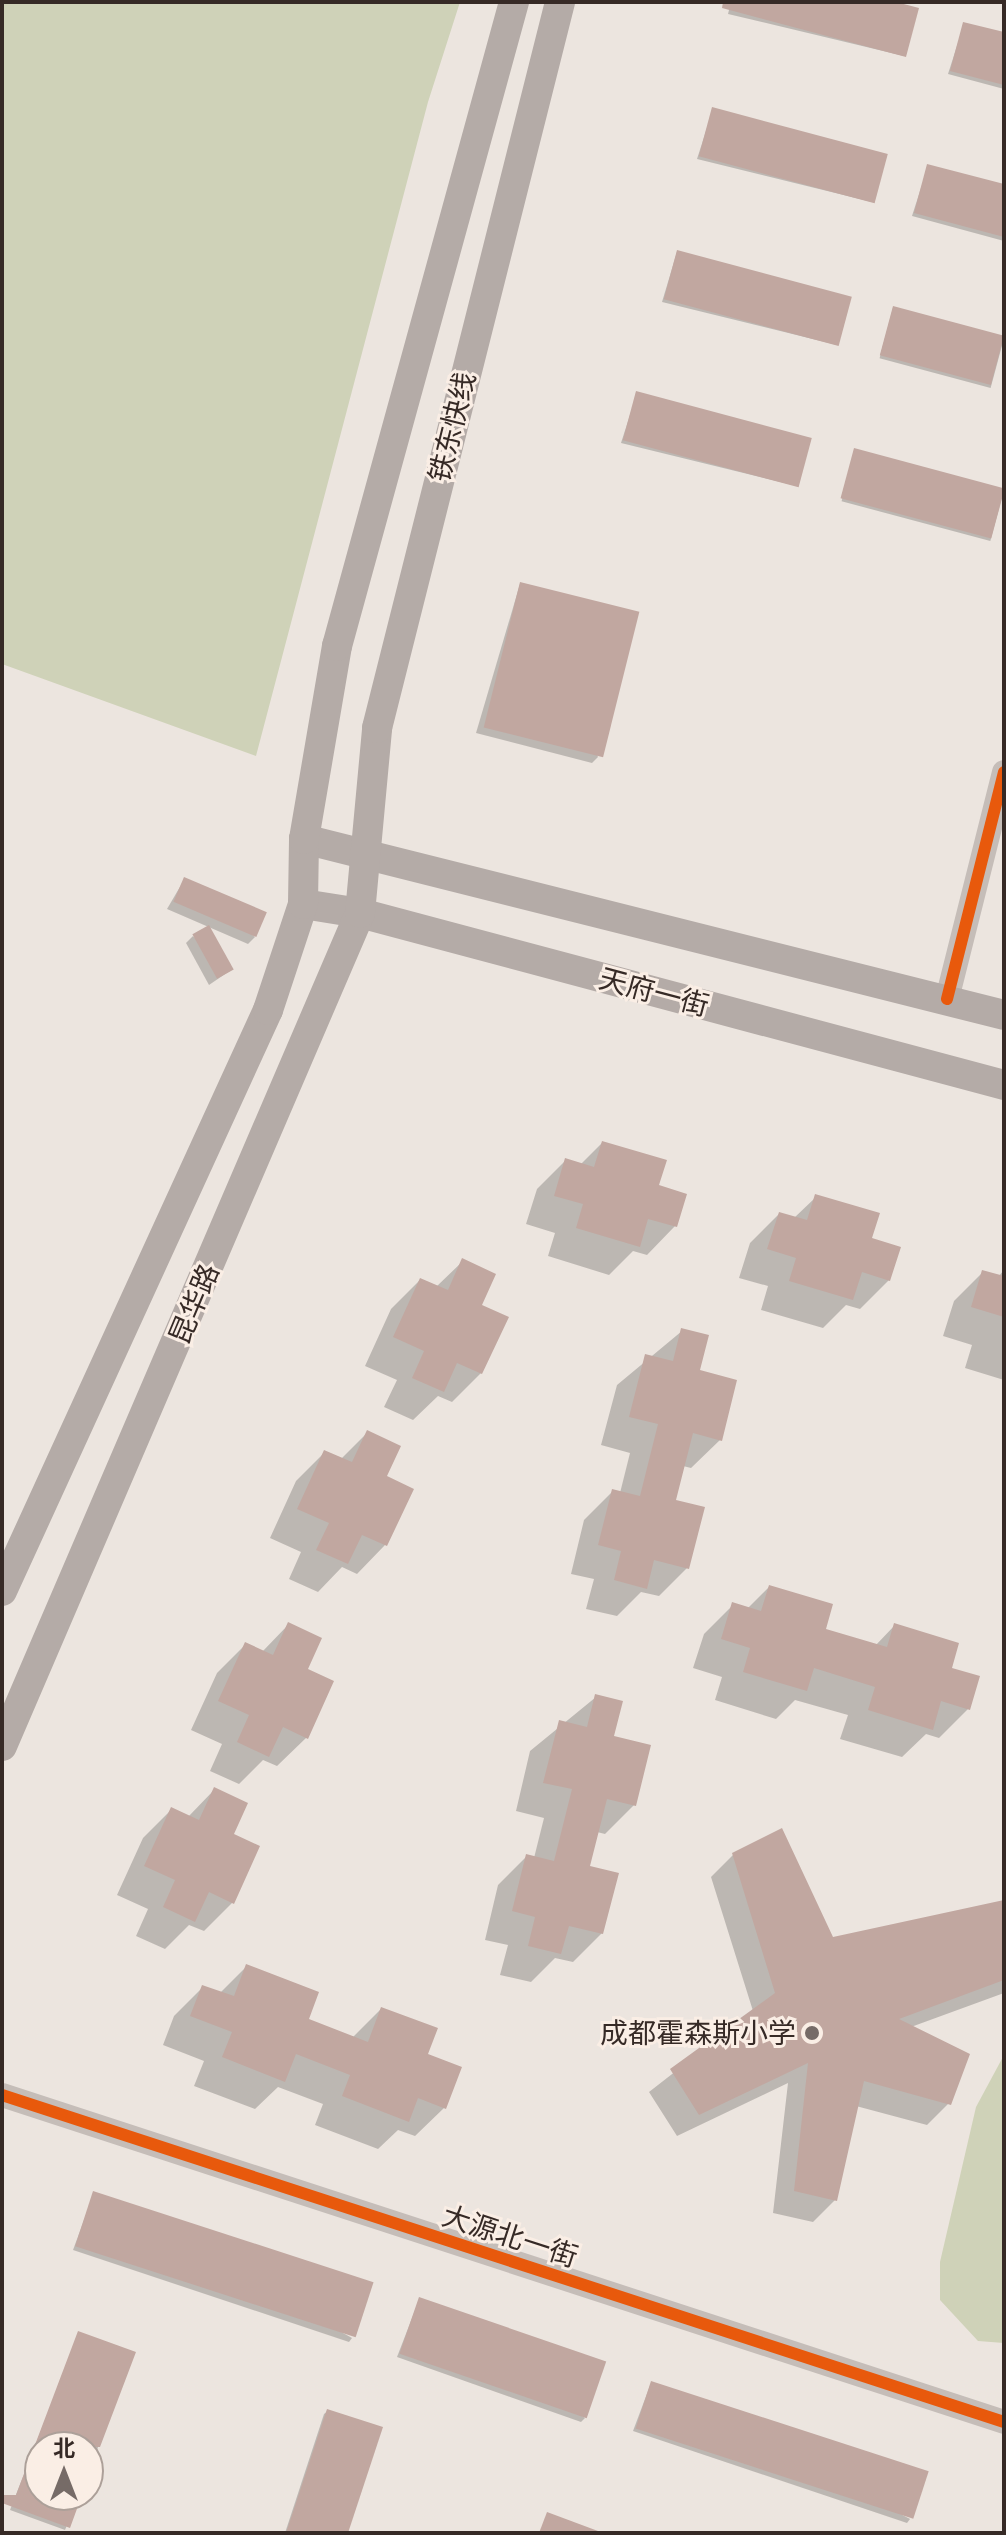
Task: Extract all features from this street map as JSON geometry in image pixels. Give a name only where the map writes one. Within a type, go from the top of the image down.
[{"type":"main road","name":"铁东快线","points":[[304,839],[337,646],[514,2]]},
{"type":"main road","name":"铁东快线","points":[[366,855],[377,728],[560,2]]},
{"type":"main road","points":[[304,839],[1004,1015]]},
{"type":"main road","name":"昆华路","points":[[2,1591],[268,1010],[303,904],[304,839]]},
{"type":"main road","name":"昆华路","points":[[2,1746],[360,913],[366,855]]},
{"type":"main road","name":"天府一街","points":[[303,904],[360,913],[1004,1085]]},
{"type":"street","points":[[947,999],[1004,772]]},
{"type":"street","name":"大源北一街","points":[[2,2095],[1004,2422]]},
{"type":"green space","points":[[2,2],[460,2],[428,102],[256,756],[2,664]]},
{"type":"green space","points":[[1004,2055],[1004,2343],[978,2341],[940,2300],[940,2262],[976,2107]]},
{"type":"building","points":[[723,2],[896,2],[919,8],[906,57],[722,8]]},
{"type":"building","points":[[963,22],[1004,32],[1004,85],[950,71]]},
{"type":"building","points":[[712,107],[888,154],[875,203],[699,156]]},
{"type":"building","points":[[927,164],[1004,184],[1004,237],[914,213]]},
{"type":"building","points":[[677,250],[852,297],[839,346],[664,299]]},
{"type":"building","points":[[893,306],[1004,336],[991,385],[880,355]]},
{"type":"building","points":[[636,391],[812,438],[799,487],[623,440]]},
{"type":"building","points":[[854,448],[1004,488],[991,539],[841,498]]},
{"type":"building","points":[[520,582],[639,612],[603,757],[484,728]]},
{"type":"building","points":[[184,877],[267,912],[256,937],[173,902]]},
{"type":"building","points":[[209,925],[234,970],[217,979],[192,934]]},
{"type":"building","points":[[602,1141],[667,1160],[659,1185],[687,1194],[677,1227],[648,1219],[640,1247],[576,1228],[583,1204],[554,1196],[565,1158],[594,1167]]},
{"type":"building","points":[[815,1194],[880,1213],[872,1238],[901,1247],[890,1281],[862,1272],[853,1300],[789,1281],[796,1258],[767,1249],[779,1212],[807,1220]]},
{"type":"building","points":[[462,1258],[496,1274],[482,1305],[509,1317],[482,1374],[457,1363],[444,1392],[412,1378],[424,1351],[393,1337],[420,1278],[448,1290]]},
{"type":"building","points":[[982,1270],[1004,1276],[1004,1317],[971,1307]]},
{"type":"building","points":[[681,1328],[709,1335],[700,1370],[737,1380],[722,1441],[693,1433],[676,1500],[705,1507],[689,1569],[654,1560],[647,1589],[614,1580],[621,1551],[598,1545],[612,1489],[640,1496],[658,1424],[629,1417],[645,1354],[673,1361]]},
{"type":"building","points":[[367,1430],[401,1446],[387,1476],[414,1489],[387,1546],[362,1535],[348,1564],[316,1550],[329,1523],[297,1509],[324,1450],[352,1462]]},
{"type":"building","points":[[769,1585],[833,1604],[826,1629],[887,1647],[894,1623],[959,1643],[952,1668],[980,1676],[970,1710],[941,1701],[933,1730],[868,1710],[875,1687],[814,1668],[807,1691],[743,1672],[750,1648],[721,1639],[732,1602],[761,1611]]},
{"type":"building","points":[[288,1622],[322,1638],[308,1669],[334,1681],[308,1739],[283,1727],[269,1757],[237,1742],[249,1715],[218,1701],[245,1642],[273,1655]]},
{"type":"building","points":[[595,1694],[623,1701],[614,1736],[651,1745],[636,1806],[607,1799],[590,1866],[619,1873],[603,1934],[569,1926],[561,1954],[528,1946],[535,1917],[512,1911],[526,1854],[554,1861],[572,1789],[543,1783],[559,1720],[587,1727]]},
{"type":"building","points":[[214,1787],[248,1803],[234,1834],[260,1846],[234,1904],[209,1892],[195,1922],[163,1907],[175,1880],[144,1866],[171,1807],[199,1820]]},
{"type":"building","points":[[782,1828],[833,1937],[1004,1900],[1004,1980],[899,2019],[970,2054],[951,2105],[864,2081],[837,2201],[794,2191],[808,2063],[699,2115],[670,2069],[775,1993],[732,1853]]},
{"type":"building","points":[[246,1964],[319,1992],[309,2019],[368,2042],[381,2007],[438,2028],[428,2054],[462,2067],[446,2109],[418,2098],[409,2122],[342,2096],[350,2075],[296,2054],[285,2082],[222,2057],[232,2032],[190,2016],[202,1985],[234,1996]]},
{"type":"building","points":[[93,2191],[374,2282],[356,2337],[75,2246]]},
{"type":"building","points":[[419,2297],[606,2361],[587,2418],[399,2354]]},
{"type":"building","points":[[78,2331],[136,2352],[104,2436],[104,2431],[40,2431]]},
{"type":"building","points":[[651,2381],[929,2471],[913,2519],[636,2429]]},
{"type":"building","points":[[327,2409],[383,2427],[348,2533],[286,2533]]},
{"type":"building","points":[[24,2474],[24,2511],[76,2511],[70,2528],[2,2503],[2,2495],[16,2495]]},
{"type":"building","points":[[547,2512],[598,2531],[598,2533],[539,2533]]},
{"type":"cycle path","points":[[947,999],[1004,772]]},
{"type":"cycle path","points":[[2,2095],[1004,2422]]},
{"type":"place","name":"成都霍森斯小学","points":[[812,2033]]}]
